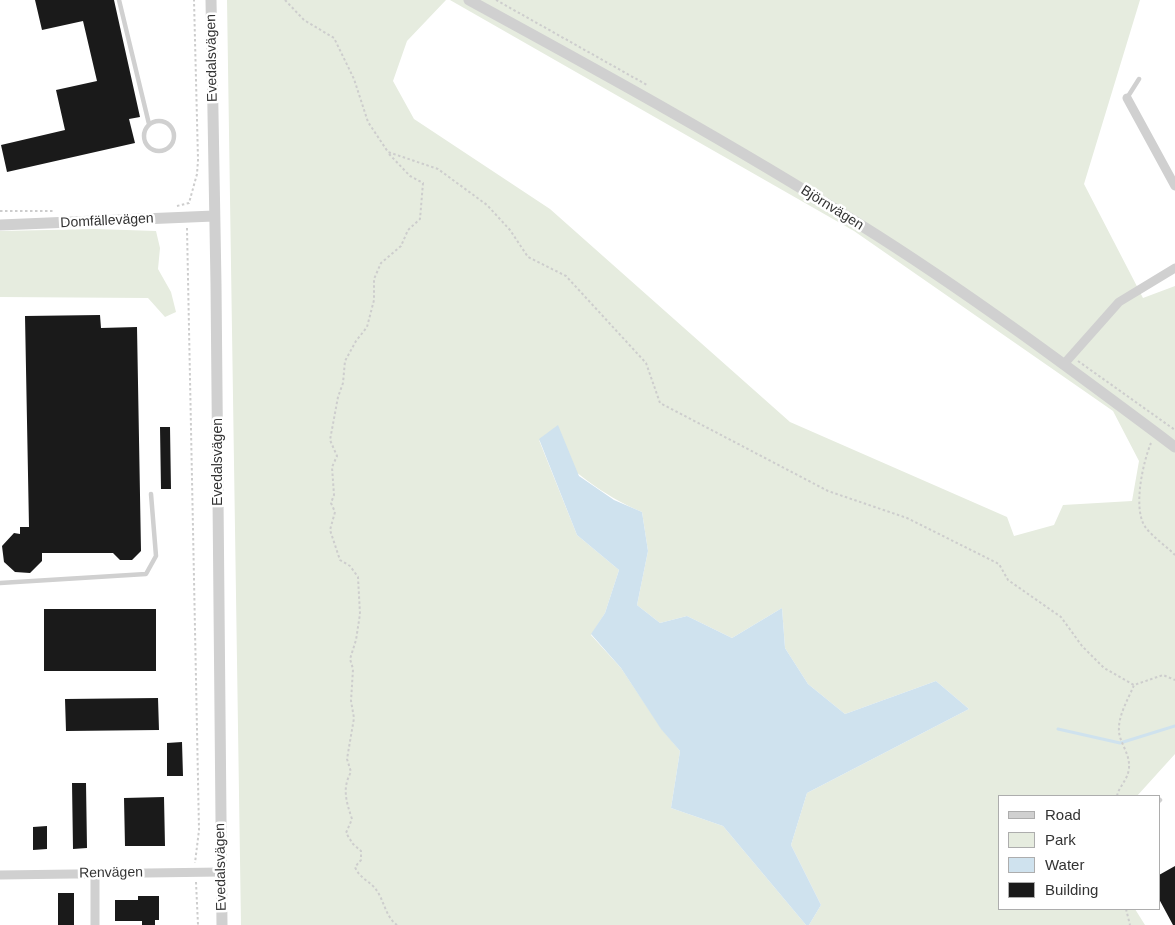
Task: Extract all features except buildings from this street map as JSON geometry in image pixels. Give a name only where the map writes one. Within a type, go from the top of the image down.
[{"type":"street","name":"Evedalsvägen","points":[[211,0],[222,925]]},
{"type":"street","name":"Björnvägen","points":[[469,0],[694,123],[852,220],[1020,332],[1175,447]]},
{"type":"street","points":[[1127,98],[1175,186]]},
{"type":"street","name":"Domfällevägen","points":[[0,225],[214,216]]},
{"type":"street","points":[[1064,364],[1119,302],[1175,268]]},
{"type":"street","name":"Renvägen","points":[[0,875],[221,872]]},
{"type":"street","points":[[95,873],[95,925]]},
{"type":"lane","points":[[119,0],[149,124],[144,137],[148,146],[156,151],[170,146],[174,136],[171,126],[163,121],[149,124]]},
{"type":"lane","points":[[1127,98],[1140,79]]},
{"type":"lane","points":[[0,583],[146,574],[156,556],[151,494]]},
{"type":"path","points":[[194,0],[198,160],[197,174],[188,203],[186,218],[198,830],[196,872],[198,925]]},
{"type":"path","points":[[285,0],[304,20],[334,38],[354,79],[368,122],[388,152],[410,176],[423,183],[420,219],[408,230],[401,246],[381,263],[374,279],[374,300],[367,327],[345,360],[343,383],[338,397],[334,429],[330,440],[337,456],[332,467],[334,495],[332,504],[335,512],[330,530],[340,560],[350,566],[358,577],[360,614],[356,640],[350,659],[353,669],[351,701],[354,718],[347,759],[351,772],[346,781],[345,799],[352,819],[346,833],[353,844],[361,851],[361,860],[355,867],[358,874],[374,888],[391,921],[397,925]]},
{"type":"path","points":[[388,152],[438,169],[487,205],[510,230],[528,257],[566,276],[646,363],[660,403],[828,491],[907,518],[999,564],[1008,580],[1060,617],[1082,646],[1104,668],[1134,685]]},
{"type":"path","points":[[171,207],[188,203]]},
{"type":"path","points":[[0,212],[60,211]]},
{"type":"path","points":[[1175,430],[1165,423],[1157,434],[1146,455],[1139,494],[1145,526],[1175,555]]},
{"type":"path","points":[[1117,795],[1127,781],[1129,766],[1126,749],[1119,736],[1121,714],[1134,685],[1163,675],[1175,680]]},
{"type":"path","points":[[1126,910],[1130,925]]},
{"type":"green space","points":[[227,0],[446,0],[407,41],[393,81],[414,119],[550,209],[790,422],[1007,517],[1014,536],[1054,525],[1063,505],[1132,501],[1139,461],[1113,411],[854,231],[450,0],[1140,0],[1084,184],[1143,298],[1175,286],[1175,754],[1138,795],[998,795],[998,910],[1136,910],[1145,925],[809,925],[821,905],[791,845],[807,793],[969,709],[936,681],[845,714],[808,684],[785,648],[782,608],[732,638],[687,616],[660,623],[637,605],[648,551],[642,512],[613,498],[600,489],[575,471],[539,440],[577,535],[619,570],[605,613],[591,635],[621,668],[661,728],[680,751],[671,808],[723,826],[806,925],[241,925]]},
{"type":"green space","points":[[96,229],[156,231],[160,248],[158,269],[171,292],[176,312],[165,317],[148,298],[0,297],[0,231]]},
{"type":"water","points":[[558,425],[579,476],[614,500],[642,512],[648,551],[637,605],[660,623],[687,616],[732,638],[782,608],[785,648],[808,684],[845,714],[936,681],[969,709],[807,793],[791,845],[821,905],[809,925],[806,925],[723,826],[671,808],[680,751],[661,729],[621,668],[591,634],[605,613],[619,570],[577,535],[539,439]]},
{"type":"waterway","points":[[1058,729],[1120,743],[1175,726]]}]
